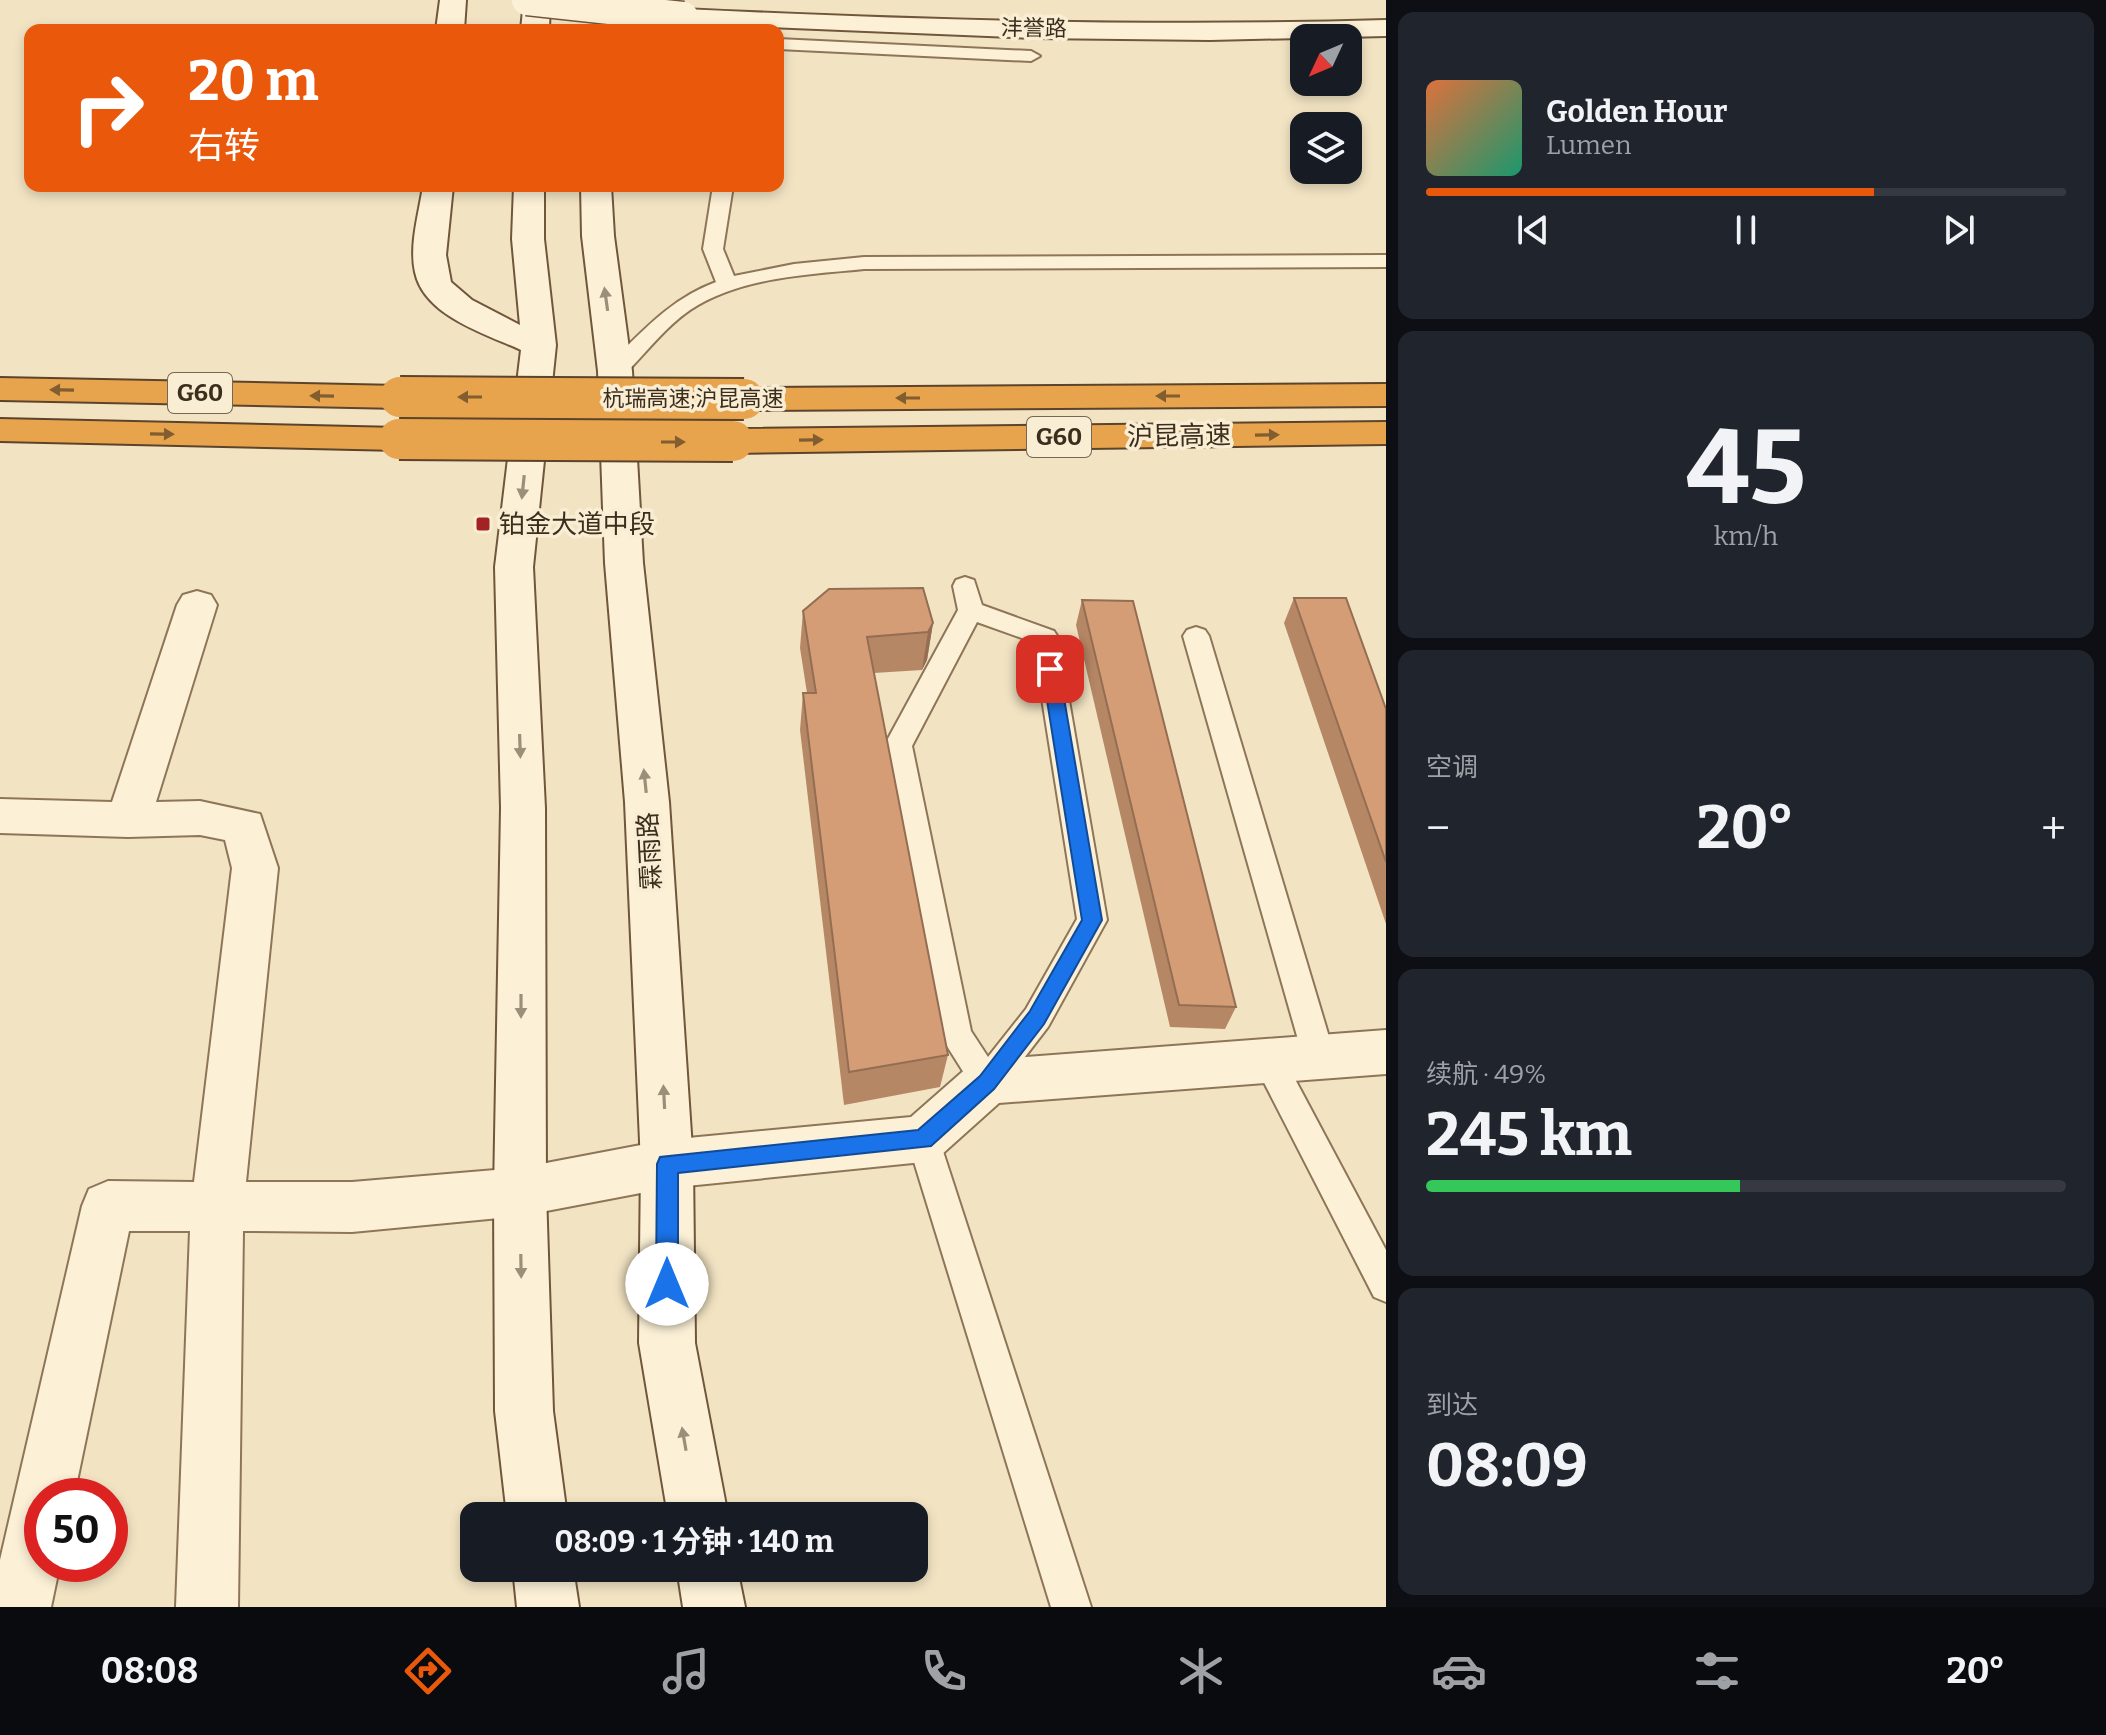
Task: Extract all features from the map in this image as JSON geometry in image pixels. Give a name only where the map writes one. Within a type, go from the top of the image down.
[{"type":"highway","name":"杭瑞高速;沪昆高速","points":[[0,389],[400,397],[744,399],[1386,395]]},
{"type":"highway","name":"杭瑞高速;沪昆高速","points":[[0,430],[399,439],[733,441]]},
{"type":"highway","name":"沪昆高速","points":[[733,441],[1386,433]]},
{"type":"main road","points":[[451,24],[453,0]]},
{"type":"main road","name":"沣誉路","points":[[527,0],[683,17],[867,26],[1279,32],[1386,28]]},
{"type":"main road","points":[[535,24],[537,0]]},
{"type":"main road","points":[[595,0],[595,24]]},
{"type":"main road","points":[[1052,5],[1203,14],[1279,32]]},
{"type":"main road","points":[[438,192],[431,274],[439,292],[462,308],[539,345]]},
{"type":"main road","points":[[529,192],[528,239],[539,345],[514,567],[523,808],[520,1192],[524,1411],[535,1502]]},
{"type":"main road","name":"霖雨路","points":[[596,192],[598,236],[615,371],[624,563],[647,802],[667,1164],[667,1343],[695,1502]]},
{"type":"main road","points":[[128,820],[197,605]]},
{"type":"main road","points":[[0,816],[128,820],[200,818],[244,826],[255,868],[217,1209],[207,1607]]},
{"type":"main road","points":[[48,1478],[108,1206],[217,1209],[352,1207],[520,1192],[667,1164],[923,1139],[987,1082],[1386,1052]]},
{"type":"main road","points":[[20,1607],[25,1582]]},
{"type":"main road","points":[[545,1582],[548,1607]]},
{"type":"main road","points":[[710,1582],[714,1607]]},
{"type":"lane","points":[[784,44],[1031,56]]},
{"type":"lane","points":[[722,192],[713,249],[728,286]]},
{"type":"lane","points":[[615,371],[681,308],[705,292],[808,269],[864,263],[1386,261]]},
{"type":"lane","points":[[968,598],[1045,637],[1092,920],[1037,1018],[987,1082],[956,1035],[898,746],[968,598]]},
{"type":"lane","points":[[1196,636],[1319,1057]]},
{"type":"lane","points":[[1269,1061],[1386,1285]]},
{"type":"lane","points":[[923,1139],[1071,1607]]},
{"type":"building","points":[[923,588],[933,623],[928,632],[867,637],[948,1055],[849,1072],[803,693],[816,693],[803,611],[829,589]]},
{"type":"building","points":[[1294,598],[1346,598],[1386,709],[1386,862]]},
{"type":"building","points":[[1082,600],[1133,601],[1236,1007],[1179,1005]]},
{"type":"place","name":"铂金大道中段","points":[[483,524]]},
{"type":"route","points":[[667,1284],[667,1164],[923,1139],[987,1082],[1037,1018],[1092,920],[1050,669]]}]
